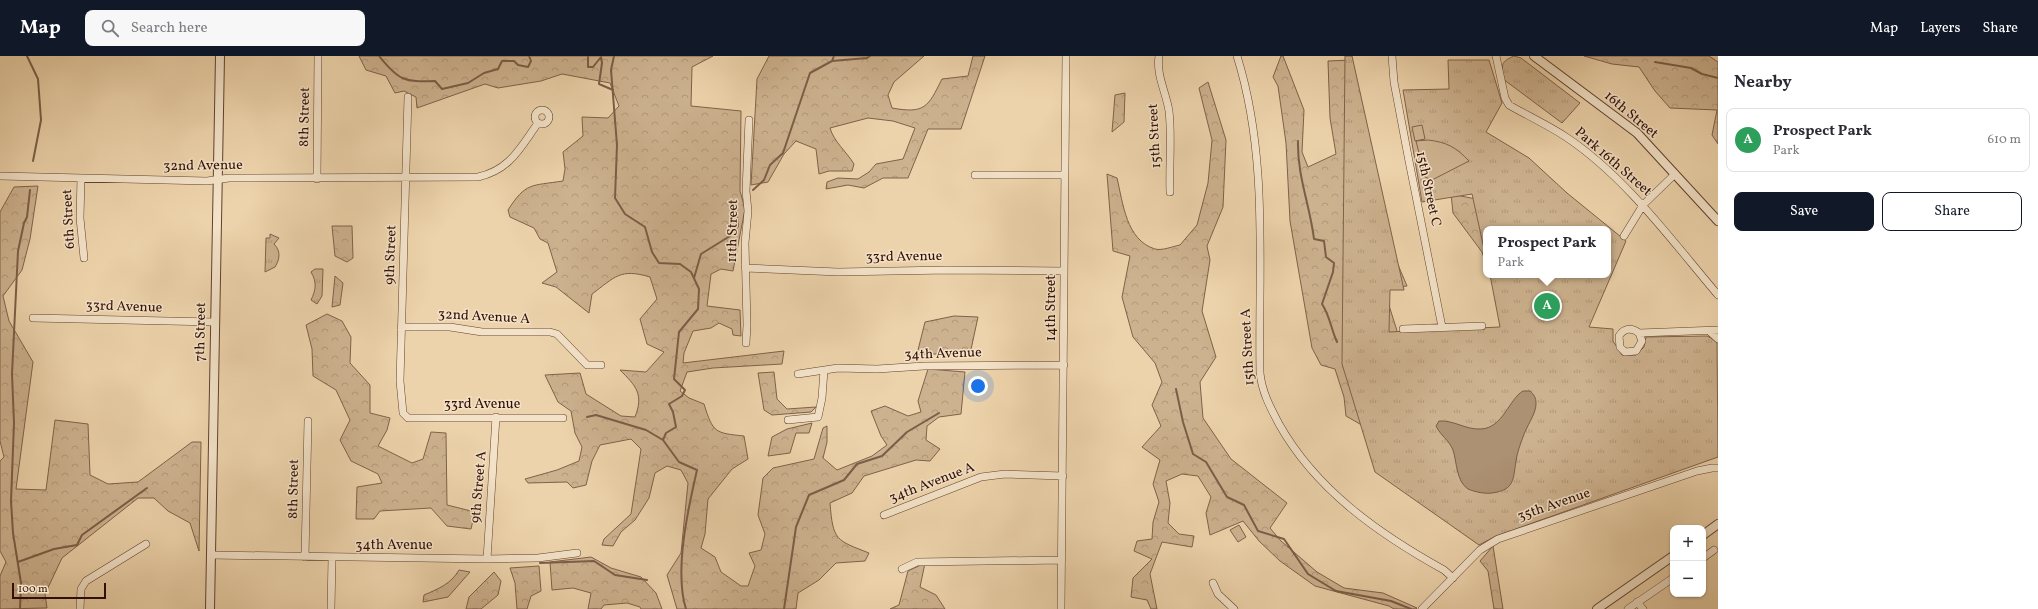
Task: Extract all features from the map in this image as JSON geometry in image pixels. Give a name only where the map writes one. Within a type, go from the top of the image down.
[{"type":"street","name":"7th Street","points":[[210,609],[220,56]]},
{"type":"street","name":"8th Street","points":[[317,179],[318,56]]},
{"type":"street","name":"14th Street","points":[[1062,609],[1066,56]]},
{"type":"street","name":"15th Street","points":[[1159,56],[1158,69],[1167,100],[1170,119],[1170,192]]},
{"type":"street","name":"15th Street A","points":[[1237,56],[1256,141],[1259,207],[1260,373],[1264,395],[1292,445],[1315,474],[1332,492],[1380,530],[1444,570],[1453,578]]},
{"type":"street","name":"15th Street C","points":[[1392,56],[1394,82],[1406,149],[1442,327]]},
{"type":"street","name":"Park 16th Street","points":[[1496,56],[1505,98],[1510,105],[1566,137],[1609,173],[1643,206],[1718,295]]},
{"type":"street","name":"16th Street","points":[[1534,56],[1636,133],[1718,221]]},
{"type":"street","name":"9th Street","points":[[403,413],[400,381],[408,97]]},
{"type":"street","name":"11th Street","points":[[746,342],[745,243],[748,211],[746,191],[749,120]]},
{"type":"street","name":"32nd Avenue","points":[[0,176],[206,181],[229,178],[406,179],[478,177],[494,172],[512,160],[538,123]]},
{"type":"street","points":[[1624,236],[1643,206],[1675,174]]},
{"type":"street","points":[[976,175],[1065,175]]},
{"type":"street","name":"6th Street","points":[[81,178],[80,218],[84,258]]},
{"type":"street","name":"33rd Avenue","points":[[745,268],[838,272],[942,270],[1064,271]]},
{"type":"street","name":"33rd Avenue","points":[[33,318],[214,322]]},
{"type":"street","points":[[1403,329],[1482,326]]},
{"type":"street","name":"32nd Avenue A","points":[[401,327],[450,327],[482,332],[550,332],[557,334],[587,365],[601,365]]},
{"type":"street","points":[[1640,333],[1718,330]]},
{"type":"street","points":[[1709,331],[1718,339]]},
{"type":"street","name":"34th Avenue","points":[[798,374],[838,368],[877,369],[924,366],[1064,365]]},
{"type":"street","points":[[788,420],[818,417],[822,398],[824,370]]},
{"type":"street","name":"33rd Avenue","points":[[403,413],[408,418],[563,418]]},
{"type":"street","name":"9th Street A","points":[[487,559],[496,417]]},
{"type":"street","name":"8th Street","points":[[305,557],[308,421]]},
{"type":"street","name":"35th Avenue","points":[[1422,609],[1480,550],[1498,539],[1676,478],[1712,468],[1718,468]]},
{"type":"street","name":"34th Avenue A","points":[[884,515],[981,477],[1005,474],[1062,476]]},
{"type":"street","points":[[1706,533],[1718,524]]},
{"type":"street","points":[[80,609],[81,589],[86,581],[146,544]]},
{"type":"street","points":[[1706,556],[1714,550]]},
{"type":"street","name":"34th Avenue","points":[[211,555],[332,558],[487,559],[538,558],[577,553]]},
{"type":"street","points":[[331,609],[332,558]]},
{"type":"street","points":[[1597,609],[1670,558]]},
{"type":"street","points":[[902,569],[917,562],[1062,560]]},
{"type":"street","points":[[1628,609],[1670,580]]},
{"type":"street","points":[[1213,583],[1218,594],[1234,609]]},
{"type":"street","points":[[1637,602],[1643,609]]},
{"type":"green space","points":[[359,56],[713,56],[692,67],[691,106],[741,111],[740,191],[745,209],[733,271],[721,269],[711,274],[707,306],[740,310],[741,336],[733,335],[732,329],[719,323],[711,328],[693,331],[684,353],[683,363],[784,351],[782,364],[713,368],[687,372],[680,391],[689,398],[704,404],[710,421],[716,430],[727,434],[744,436],[748,459],[732,469],[708,499],[705,534],[701,548],[715,557],[721,572],[741,586],[748,586],[755,566],[749,553],[761,550],[765,534],[758,515],[763,478],[773,468],[814,459],[823,428],[827,426],[827,442],[823,458],[837,470],[872,456],[887,445],[881,436],[871,411],[885,406],[908,416],[921,412],[918,401],[928,369],[965,372],[961,414],[939,417],[927,426],[926,440],[940,449],[930,461],[916,460],[864,476],[852,493],[830,503],[833,525],[838,537],[849,545],[869,553],[865,561],[836,563],[819,580],[798,593],[796,609],[677,609],[667,575],[681,553],[688,483],[681,470],[667,466],[655,473],[649,498],[635,520],[621,532],[613,546],[602,545],[604,539],[631,514],[641,449],[631,439],[600,445],[592,461],[586,485],[573,488],[567,482],[528,483],[525,479],[557,470],[579,461],[582,447],[575,433],[571,411],[558,402],[545,375],[580,373],[586,394],[621,416],[635,417],[639,402],[637,391],[620,370],[646,372],[664,352],[647,344],[640,319],[657,299],[650,277],[632,273],[618,276],[592,294],[589,313],[556,287],[542,283],[557,272],[548,243],[540,239],[534,228],[510,217],[508,210],[520,194],[530,187],[563,181],[565,169],[563,152],[583,136],[582,117],[608,118],[619,106],[610,83],[562,74],[541,81],[498,88],[485,84],[417,108],[416,97],[404,91],[395,93],[386,76],[366,70]]},
{"type":"green space","points":[[769,56],[924,56],[894,82],[888,95],[892,108],[912,110],[919,109],[929,102],[942,79],[968,76],[973,56],[985,56],[961,129],[928,129],[908,178],[883,178],[864,188],[848,185],[826,189],[827,182],[838,178],[858,179],[869,172],[876,164],[903,159],[915,128],[893,121],[868,118],[830,128],[837,142],[854,164],[852,171],[829,171],[819,174],[816,149],[796,141],[784,154],[768,182],[751,185],[757,79]]},
{"type":"green space","points":[[1281,56],[1283,56],[1304,110],[1302,152],[1308,167],[1336,154],[1330,118],[1328,61],[1351,60],[1396,260],[1407,286],[1389,288],[1387,299],[1398,334],[1372,431],[1346,416],[1344,397],[1335,369],[1321,365],[1312,348],[1290,221],[1286,143],[1278,86],[1273,77]]},
{"type":"green space","points":[[1345,56],[1352,56],[1404,290],[1390,290],[1389,332],[1500,327],[1491,278],[1610,278],[1589,327],[1613,329],[1613,341],[1622,355],[1636,355],[1644,347],[1646,337],[1707,336],[1717,341],[1718,457],[1496,536],[1479,545],[1375,472],[1342,364]]},
{"type":"green space","points":[[1514,56],[1521,58],[1580,103],[1562,123],[1503,79],[1503,64],[1506,60]]},
{"type":"green space","points":[[1584,56],[1709,56],[1718,62],[1718,144],[1712,135],[1717,110],[1670,108],[1655,91],[1639,67],[1612,64]]},
{"type":"green space","points":[[1448,60],[1489,60],[1502,103],[1486,132],[1529,158],[1567,193],[1608,226],[1483,226],[1483,244],[1472,194],[1422,202],[1403,90],[1449,89]]},
{"type":"green space","points":[[1208,82],[1226,140],[1223,207],[1207,246],[1210,260],[1202,311],[1216,357],[1200,382],[1203,418],[1231,459],[1287,503],[1270,528],[1281,541],[1317,572],[1344,588],[1383,593],[1417,608],[1416,609],[1394,609],[1389,606],[1315,586],[1280,561],[1259,541],[1243,521],[1210,535],[1206,513],[1211,497],[1198,476],[1182,474],[1166,481],[1170,503],[1168,523],[1179,534],[1194,536],[1192,547],[1162,542],[1150,574],[1157,609],[1151,609],[1147,600],[1131,597],[1133,578],[1152,559],[1134,551],[1137,541],[1152,539],[1153,522],[1159,502],[1153,484],[1160,460],[1142,447],[1161,426],[1152,405],[1162,382],[1155,363],[1133,337],[1122,297],[1130,256],[1113,251],[1107,174],[1117,178],[1127,220],[1138,238],[1145,244],[1155,249],[1164,249],[1180,245],[1197,225],[1208,183],[1212,140],[1199,88]]},
{"type":"green space","points":[[1125,93],[1124,122],[1112,132],[1115,95]]},
{"type":"green space","points":[[1422,125],[1425,139],[1415,141],[1412,127]]},
{"type":"green space","points":[[1428,140],[1440,142],[1450,146],[1460,152],[1469,161],[1432,180],[1425,177],[1416,141]]},
{"type":"green space","points":[[38,186],[30,239],[22,270],[3,296],[9,321],[33,362],[16,489],[46,490],[55,420],[88,424],[90,475],[108,484],[138,482],[192,442],[201,442],[199,551],[190,523],[168,511],[154,498],[138,498],[62,558],[45,594],[47,608],[0,609],[0,576],[6,562],[0,551],[0,461],[4,457],[0,441],[0,212],[14,187]]},
{"type":"green space","points":[[1451,194],[1476,199],[1485,226],[1483,226],[1483,255],[1482,252],[1453,213]]},
{"type":"green space","points":[[332,226],[352,226],[353,258],[347,262],[335,256]]},
{"type":"green space","points":[[1611,229],[1626,241],[1611,276]]},
{"type":"green space","points":[[270,234],[279,238],[274,244],[278,249],[279,258],[275,267],[265,272],[266,238],[270,238]]},
{"type":"green space","points":[[315,269],[323,269],[322,296],[317,304],[311,300],[315,286],[311,272]]},
{"type":"green space","points":[[335,276],[343,283],[340,305],[332,307]]},
{"type":"green space","points":[[327,314],[342,321],[351,337],[350,363],[370,385],[370,413],[390,418],[387,430],[378,446],[412,463],[423,459],[431,432],[446,433],[447,505],[475,512],[471,529],[447,526],[431,508],[380,511],[374,519],[356,519],[357,487],[382,483],[378,474],[351,461],[340,440],[350,420],[336,390],[313,376],[312,349],[306,325]]},
{"type":"green space","points":[[954,316],[978,317],[970,354],[917,354],[925,322]]},
{"type":"green space","points":[[774,372],[777,399],[787,409],[816,407],[811,412],[772,415],[764,410],[758,373]]},
{"type":"green space","points":[[812,423],[809,433],[796,433],[790,453],[768,456],[772,437],[787,429]]},
{"type":"green space","points":[[1239,525],[1246,537],[1238,542],[1230,530]]},
{"type":"green space","points":[[1493,546],[1503,609],[1494,609],[1488,571],[1480,561]]},
{"type":"green space","points":[[591,557],[611,568],[641,577],[656,593],[662,609],[641,609],[640,607],[627,603],[604,605],[601,609],[588,609],[591,593],[573,588],[552,590],[550,562]]},
{"type":"green space","points":[[925,563],[920,587],[936,595],[945,609],[890,609],[899,605],[908,571]]},
{"type":"green space","points":[[539,566],[541,591],[531,596],[527,609],[517,609],[515,583],[510,568]]},
{"type":"green space","points":[[459,570],[470,572],[448,597],[423,602],[424,595],[448,582]]},
{"type":"green space","points":[[494,572],[501,581],[498,595],[481,609],[466,609],[469,597]]},
{"type":"shaded area","points":[[1523,391],[1530,391],[1534,395],[1536,400],[1536,408],[1524,433],[1516,458],[1512,483],[1500,492],[1486,493],[1468,489],[1464,486],[1459,476],[1451,446],[1436,426],[1439,421],[1444,421],[1476,429],[1489,427],[1500,419],[1518,395]]},
{"type":"waterway","points":[[27,56],[38,79],[41,120],[33,161]]},
{"type":"waterway","points":[[379,56],[397,75],[409,80],[435,81],[442,89],[468,83],[484,73],[498,69],[502,61],[514,61],[518,65],[528,67],[531,61],[529,56]]},
{"type":"waterway","points":[[588,56],[588,67],[593,67],[601,57],[602,63],[599,84],[613,90]]},
{"type":"waterway","points":[[614,56],[611,70],[617,145],[615,198],[625,214],[645,227],[652,252],[659,263],[680,264],[691,272],[699,289],[698,309],[679,332],[674,379],[685,390],[682,396],[669,404],[673,412],[676,427],[666,433],[663,440],[679,462],[697,470],[686,521],[682,559],[681,577],[686,609]]},
{"type":"waterway","points":[[753,190],[764,180],[770,165],[783,153],[810,73],[832,61],[834,56]]},
{"type":"waterway","points":[[832,61],[867,58],[870,56]]},
{"type":"waterway","points":[[1655,62],[1691,68],[1702,74],[1718,78]]},
{"type":"waterway","points":[[1298,141],[1298,154],[1314,239],[1324,241],[1326,257],[1334,263],[1333,272],[1322,304],[1327,313],[1337,342]]},
{"type":"waterway","points":[[20,609],[21,583],[13,533],[11,501],[14,423],[12,374],[18,251],[24,223],[27,217],[30,190]]},
{"type":"waterway","points":[[694,278],[701,254],[730,236],[738,226],[736,206]]},
{"type":"waterway","points":[[1176,389],[1183,422],[1193,454],[1206,462],[1227,497],[1244,505],[1258,531],[1284,539],[1308,574],[1336,591],[1391,601],[1411,609]]},
{"type":"waterway","points":[[784,609],[796,527],[809,495],[844,480],[857,464],[882,456],[907,432],[939,413]]},
{"type":"waterway","points":[[587,417],[596,415],[646,430],[663,440]]},
{"type":"waterway","points":[[18,562],[54,549],[77,545],[82,535],[147,488]]},
{"type":"waterway","points":[[540,563],[594,561],[615,575],[647,580]]},
{"type":"place","name":"Prospect Park","points":[[1547,306]]}]
